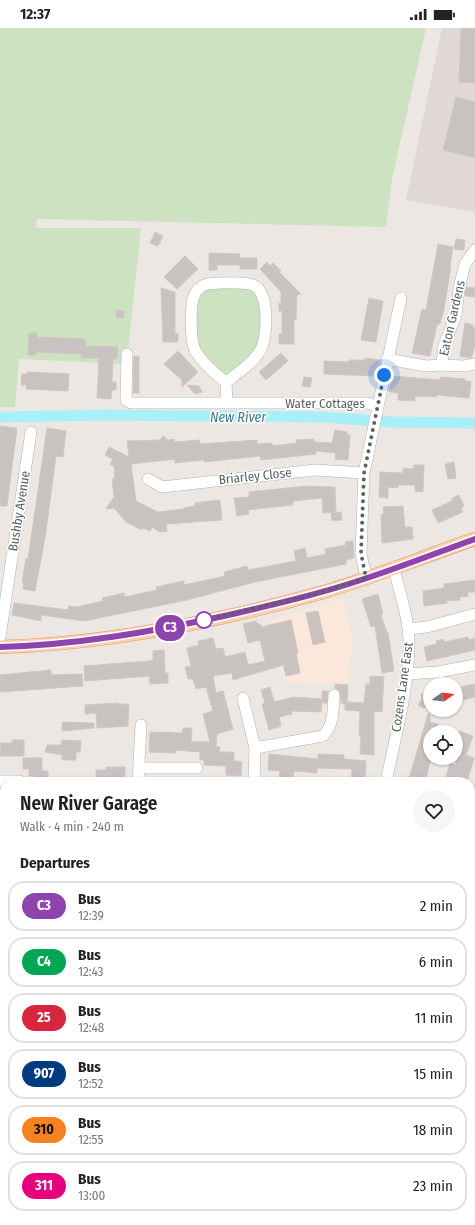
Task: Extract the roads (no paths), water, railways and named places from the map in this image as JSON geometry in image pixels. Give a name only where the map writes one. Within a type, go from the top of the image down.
[{"type":"main road","points":[[0,647],[42,646],[102,640],[179,626],[300,598],[394,569],[475,539]]},
{"type":"street","name":"Eaton Gardens","points":[[442,365],[444,345],[456,315],[459,288],[465,264],[475,250]]},
{"type":"street","points":[[207,284],[253,285],[260,290],[264,300],[264,342],[259,352],[248,366],[226,382],[198,356],[194,348],[192,340],[194,295],[199,288],[207,284]]},
{"type":"street","points":[[366,578],[361,553],[364,473],[401,298]]},
{"type":"street","name":"Water Cottages","points":[[127,354],[126,400],[130,403],[367,403],[377,409]]},
{"type":"street","name":"Eaton Gardens","points":[[387,360],[426,366],[464,366],[475,364]]},
{"type":"street","points":[[226,382],[227,403]]},
{"type":"street","name":"Bushby Avenue","points":[[0,637],[31,432]]},
{"type":"street","name":"Briarley Close","points":[[148,479],[162,487],[315,470],[364,473]]},
{"type":"street","name":"Cozens Lane East","points":[[387,777],[406,674],[409,647],[408,629],[394,569]]},
{"type":"street","points":[[408,629],[427,627],[475,614]]},
{"type":"street","points":[[406,674],[433,673],[475,665]]},
{"type":"street","points":[[255,748],[323,736],[330,729],[333,719],[334,695]]},
{"type":"street","points":[[243,698],[255,748],[254,777]]},
{"type":"street","points":[[138,777],[141,725]]},
{"type":"street","points":[[139,768],[197,768]]},
{"type":"waterway","name":"New River","points":[[0,417],[106,415],[322,417],[392,422],[475,423]]}]
